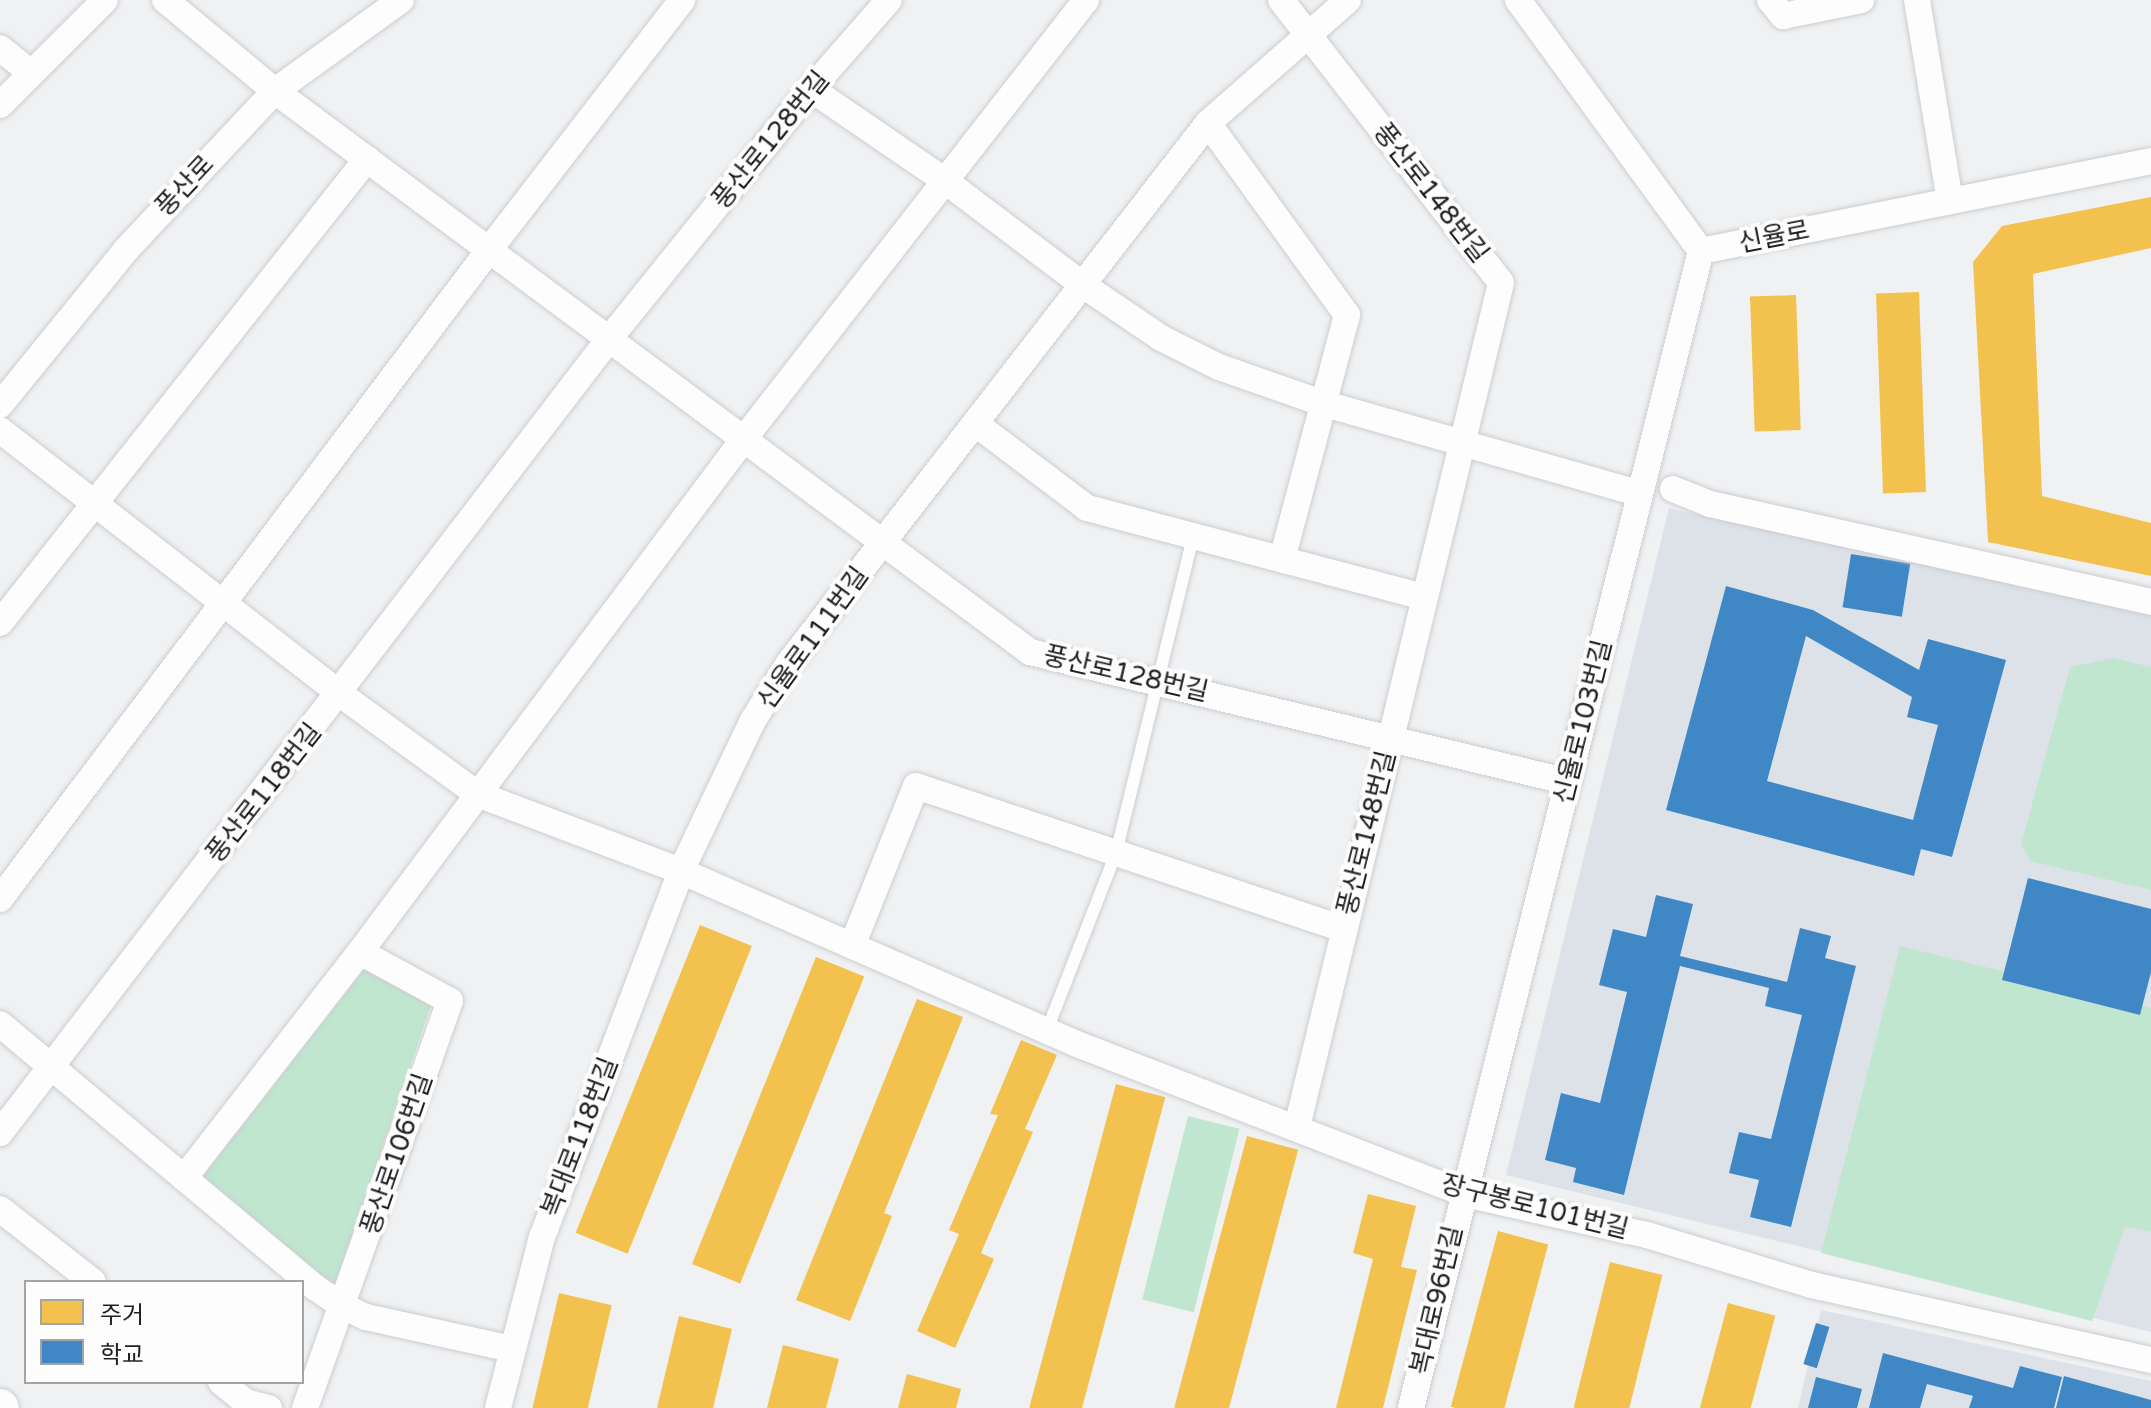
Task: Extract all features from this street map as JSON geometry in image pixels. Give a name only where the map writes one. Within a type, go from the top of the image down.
[{"type":"street","points":[[0,105],[105,0]]},
{"type":"street","name":"풍산로128번길","points":[[165,0],[275,91],[1030,652],[1569,782]]},
{"type":"street","name":"풍산로","points":[[0,405],[126,250],[275,91],[401,0]]},
{"type":"street","points":[[0,899],[489,250],[682,0]]},
{"type":"street","name":"풍산로128번길","points":[[466,527],[609,339],[811,89],[889,0]]},
{"type":"street","points":[[184,1178],[360,952],[743,440],[1086,0]]},
{"type":"street","name":"풍산로148번길","points":[[1281,0],[1501,283],[1297,1127]]},
{"type":"street","name":"신율로111번길","points":[[681,871],[752,722],[789,663],[1208,123],[1305,34],[1348,0]]},
{"type":"street","name":"신율로","points":[[1518,0],[1701,251],[2151,161]]},
{"type":"street","points":[[1770,0],[1783,16],[1861,0]]},
{"type":"street","points":[[1917,0],[1950,201]]},
{"type":"street","points":[[0,48],[31,73]]},
{"type":"street","points":[[811,89],[944,180],[1083,285],[1161,338],[1219,367],[1322,403],[1638,493]]},
{"type":"street","points":[[1208,123],[1347,315],[1282,560]]},
{"type":"street","points":[[0,623],[367,159]]},
{"type":"street","name":"신율로103번길","points":[[1462,1193],[1569,782],[1638,493],[1701,251]]},
{"type":"street","points":[[976,424],[1087,508],[1424,597]]},
{"type":"street","points":[[0,430],[340,694],[477,794],[681,871]]},
{"type":"street","points":[[1673,489],[1710,504],[2151,602]]},
{"type":"street","name":"풍산로118번길","points":[[51,1068],[466,527]]},
{"type":"street","points":[[852,946],[916,786],[1116,853]]},
{"type":"street","name":"풍산로148번길","points":[[1116,853],[1344,929]]},
{"type":"street","name":"장구봉로101번길","points":[[681,871],[1047,1030],[1462,1193],[1647,1235],[1812,1285],[2151,1360]]},
{"type":"street","name":"복대로118번길","points":[[498,1408],[541,1240],[681,871]]},
{"type":"street","name":"풍산로106번길","points":[[305,1408],[450,1001],[360,952]]},
{"type":"street","points":[[0,1024],[343,1306],[366,1317],[512,1349]]},
{"type":"street","points":[[0,1133],[51,1068]]},
{"type":"street","name":"복대로96번길","points":[[1411,1408],[1462,1193]]},
{"type":"street","points":[[0,1209],[90,1280]]},
{"type":"street","points":[[224,1384],[246,1402],[269,1408]]},
{"type":"lane","points":[[1047,1030],[1116,853],[1193,537]]},
{"type":"shaded area","points":[[1669,508],[2151,615],[2151,1332],[1506,1175]]},
{"type":"shaded area","points":[[1821,1310],[2151,1381],[2151,1408],[1798,1408]]},
{"type":"green space","points":[[2113,658],[2151,667],[2151,890],[2030,861],[2021,844],[2070,667]]},
{"type":"green space","points":[[1900,946],[2151,1008],[2151,1232],[2125,1227],[2092,1321],[1821,1253]]},
{"type":"green space","points":[[365,968],[432,1003],[334,1288],[202,1177]]},
{"type":"green space","points":[[1188,1116],[1239,1129],[1194,1312],[1142,1299]]},
{"type":"building: 주거","points":[[2151,197],[2151,248],[2033,274],[2042,496],[2151,523],[2151,576],[1988,542],[1973,262],[2002,226]]},
{"type":"building: 주거","points":[[1919,292],[1926,492],[1883,493],[1876,294]]},
{"type":"building: 주거","points":[[1796,295],[1801,430],[1755,432],[1750,297]]},
{"type":"building: 주거","points":[[700,925],[752,946],[628,1254],[576,1233]]},
{"type":"building: 주거","points":[[816,957],[864,976],[740,1283],[692,1264]]},
{"type":"building: 주거","points":[[917,999],[963,1017],[884,1213],[892,1216],[850,1321],[796,1300]]},
{"type":"building: 주거","points":[[1021,1040],[1057,1055],[1025,1129],[1033,1132],[981,1253],[994,1259],[955,1348],[917,1331],[959,1234],[949,1230],[998,1115],[990,1114]]},
{"type":"building: 주거","points":[[1116,1084],[1165,1097],[1082,1408],[1029,1408]]},
{"type":"building: 주거","points":[[1247,1136],[1298,1150],[1229,1408],[1174,1407]]},
{"type":"building: 주거","points":[[1368,1194],[1416,1206],[1401,1267],[1417,1270],[1383,1408],[1336,1408],[1373,1259],[1353,1253]]},
{"type":"building: 주거","points":[[1498,1231],[1548,1244],[1504,1408],[1451,1407]]},
{"type":"building: 주거","points":[[1610,1262],[1662,1275],[1629,1408],[1574,1408]]},
{"type":"building: 주거","points":[[559,1293],[612,1305],[588,1408],[532,1408]]},
{"type":"building: 주거","points":[[1728,1303],[1775,1316],[1751,1408],[1700,1408]]},
{"type":"building: 주거","points":[[679,1316],[732,1329],[713,1408],[657,1408]]},
{"type":"building: 주거","points":[[783,1345],[839,1359],[826,1408],[767,1408]]},
{"type":"building: 주거","points":[[907,1374],[961,1389],[956,1408],[898,1408]]},
{"type":"building: 학교","points":[[1851,554],[1910,563],[1902,617],[1843,607]]},
{"type":"building: 학교","points":[[1726,586],[1813,610],[1919,670],[1928,639],[2006,660],[1952,857],[1921,849],[1914,876],[1666,810]],"holes":[[[1806,636],[1912,697],[1907,717],[1938,725],[1913,820],[1767,781]]]},
{"type":"building: 학교","points":[[2028,878],[2151,909],[2151,972],[2140,1015],[2002,980]]},
{"type":"building: 학교","points":[[1656,895],[1693,904],[1680,956],[1787,982],[1800,928],[1831,936],[1825,958],[1856,966],[1791,1227],[1750,1217],[1759,1180],[1729,1173],[1739,1132],[1771,1139],[1802,1015],[1765,1006],[1769,988],[1680,966],[1624,1195],[1573,1182],[1576,1168],[1545,1160],[1561,1093],[1600,1103],[1627,992],[1599,985],[1613,929],[1646,937]]},
{"type":"building: 학교","points":[[1816,1323],[1829,1327],[1817,1368],[1803,1364]]},
{"type":"building: 학교","points":[[1883,1353],[2013,1388],[2020,1366],[2062,1377],[2054,1408],[1969,1408],[1973,1396],[1927,1384],[1920,1408],[1869,1408]]},
{"type":"building: 학교","points":[[2064,1376],[2151,1400],[2151,1408],[2056,1408]]},
{"type":"building: 학교","points":[[1816,1377],[1862,1389],[1857,1408],[1808,1408]]}]
